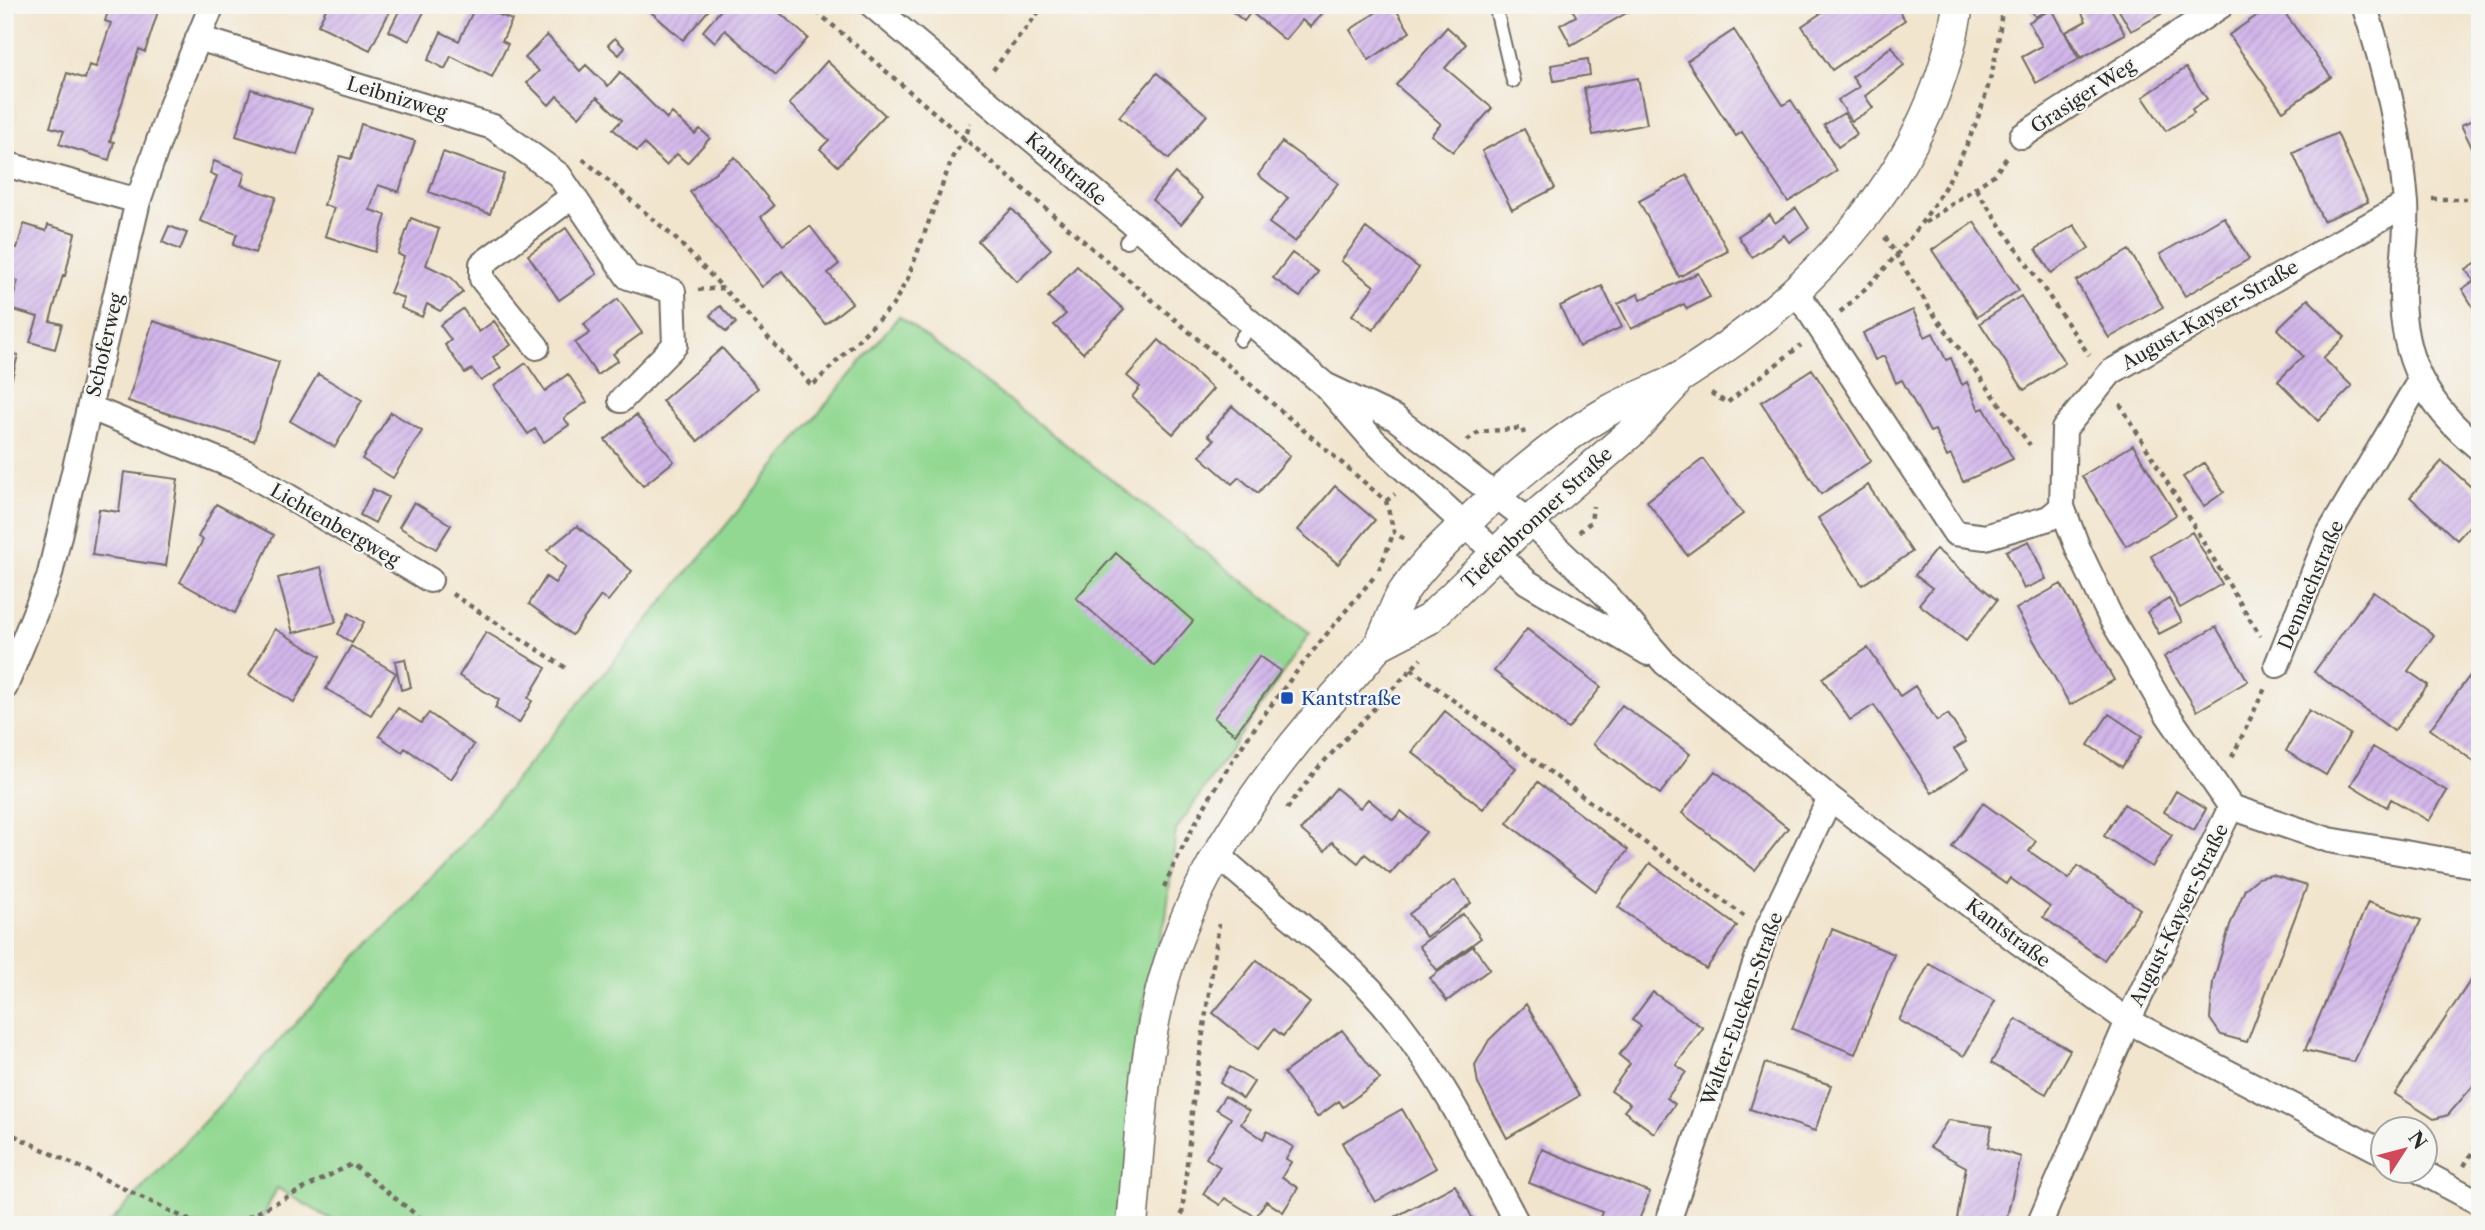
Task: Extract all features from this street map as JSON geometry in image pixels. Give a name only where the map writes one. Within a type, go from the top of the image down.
[{"type":"street","name":"Schoferweg","points":[[7,676],[49,578],[138,201],[212,5]]},
{"type":"street","name":"Kantstraße","points":[[872,5],[888,28],[952,82],[979,94],[1036,153],[1245,333],[1325,385],[1395,418],[1529,521],[1606,595],[1665,663]]},
{"type":"street","name":"Tiefenbronner Straße","points":[[1379,645],[1430,618],[1569,484],[1633,432],[1683,376],[1796,291],[1833,255],[1869,213],[1899,169],[1924,121],[1942,75],[1958,5]]},
{"type":"street","name":"Grasiger Weg","points":[[2022,136],[2222,5]]},
{"type":"street","points":[[2364,5],[2391,112],[2406,204],[2402,291],[2405,341],[2419,382],[2437,406],[2480,449]]},
{"type":"street","name":"Leibnizweg","points":[[198,38],[493,127],[559,175],[628,276],[673,291]]},
{"type":"street","points":[[5,164],[138,201]]},
{"type":"street","points":[[537,347],[482,279],[482,264],[573,196]]},
{"type":"street","name":"August-Kayser-Straße","points":[[2039,1225],[2128,1021],[2231,807],[2166,712],[2111,618],[2063,507],[2064,429],[2111,372],[2406,204]]},
{"type":"street","points":[[621,400],[675,345],[673,291]]},
{"type":"street","points":[[1796,291],[1955,533],[1985,537],[2049,518],[2063,507]]},
{"type":"street","name":"Tiefenbronner Straße","points":[[1132,1225],[1149,1047],[1164,981],[1185,918],[1217,853],[1263,783],[1313,720],[1379,645],[1401,596],[1464,524],[1543,457],[1609,411],[1683,376]]},
{"type":"street","name":"Dennachstraße","points":[[2277,665],[2329,534],[2419,382]]},
{"type":"street","name":"Kantstraße","points":[[1325,385],[1374,441],[1527,582],[1665,663],[1830,798],[2017,941],[2128,1021],[2370,1146]]},
{"type":"street","name":"Lichtenbergweg","points":[[91,408],[245,471],[430,580]]},
{"type":"street","name":"Walter-Eucken-Straße","points":[[1667,1225],[1766,932],[1830,798]]},
{"type":"street","points":[[2231,807],[2329,840],[2480,866]]},
{"type":"street","points":[[1217,853],[1340,958],[1396,1019],[1442,1086],[1518,1225]]},
{"type":"street","points":[[2440,1182],[2480,1203]]},
{"type":"lane","points":[[1494,5],[1508,39],[1513,81]]},
{"type":"path","points":[[809,5],[1386,501],[1394,532],[1431,559]]},
{"type":"path","points":[[577,154],[675,238],[812,386],[893,305],[908,278],[953,156],[965,139],[979,94],[996,65],[1044,5]]},
{"type":"path","name":"Grasiger Weg","points":[[1923,225],[1995,174],[2022,136]]},
{"type":"path","points":[[1976,189],[2105,379],[2277,665]]},
{"type":"path","points":[[2406,204],[2442,197],[2480,199]]},
{"type":"path","points":[[1869,213],[1930,309],[2030,445]]},
{"type":"path","points":[[673,291],[723,288]]},
{"type":"path","points":[[1560,548],[1591,522],[1595,508],[1569,484]]},
{"type":"path","points":[[430,580],[566,668]]},
{"type":"path","points":[[1379,645],[1766,932]]},
{"type":"path","points":[[1284,812],[1315,771],[1428,653]]},
{"type":"path","name":"Dennachstraße","points":[[2232,756],[2277,665]]},
{"type":"path","points":[[1181,1225],[1193,1102],[1219,920]]},
{"type":"path","points":[[5,1130],[199,1225]]},
{"type":"path","points":[[243,1225],[246,1218],[352,1164],[429,1225]]},
{"type":"green space","points":[[899,316],[1310,633],[1176,830],[1166,918],[1147,983],[1134,1066],[1129,1155],[1115,1225],[341,1225],[277,1188],[259,1225],[108,1225],[466,840]]},
{"type":"building","points":[[110,5],[160,5],[145,52],[139,49],[110,141],[114,142],[109,160],[59,144],[64,131],[50,127],[67,73],[85,79],[89,65],[96,67],[111,23],[105,21]]},
{"type":"building","points":[[328,5],[392,7],[370,50],[318,25]]},
{"type":"building","points":[[402,5],[427,6],[409,41],[389,31]]},
{"type":"building","points":[[476,5],[512,20],[502,41],[508,44],[492,77],[451,56],[445,69],[428,60],[441,32],[459,41]]},
{"type":"building","points":[[643,5],[713,5],[683,40]]},
{"type":"building","points":[[725,5],[742,8],[745,5],[771,5],[808,38],[776,75],[725,30],[715,42],[703,31]]},
{"type":"building","points":[[1231,5],[1329,5],[1311,27],[1302,20],[1285,40],[1251,12],[1244,21],[1229,9]]},
{"type":"building","points":[[1387,5],[1393,5],[1410,32],[1369,60],[1350,30]]},
{"type":"building","points":[[1570,5],[1640,5],[1571,45],[1560,25],[1576,16]]},
{"type":"building","points":[[1833,5],[1895,5],[1905,20],[1832,70],[1802,26]]},
{"type":"building","points":[[2029,5],[2057,5],[2035,17]]},
{"type":"building","points":[[2078,5],[2109,5],[2125,34],[2081,58],[2066,32],[2086,21]]},
{"type":"building","points":[[2171,5],[2172,8],[2131,31],[2117,7]]},
{"type":"building","points":[[2272,5],[2279,5],[2331,77],[2283,111],[2229,35]]},
{"type":"building","points":[[2052,9],[2079,59],[2036,83],[2022,57],[2042,46],[2029,22]]},
{"type":"building","points":[[1447,27],[1466,44],[1445,68],[1492,108],[1453,152],[1431,135],[1441,124],[1396,85]]},
{"type":"building","points":[[1734,30],[1783,105],[1791,100],[1837,171],[1788,202],[1742,132],[1736,136],[1687,61]]},
{"type":"building","points":[[547,35],[580,71],[586,65],[608,86],[620,72],[667,119],[672,113],[695,134],[700,129],[710,138],[687,163],[677,154],[666,165],[644,144],[637,151],[613,129],[622,120],[597,97],[579,117],[557,96],[549,105],[527,83],[539,71],[525,58]]},
{"type":"building","points":[[615,38],[625,48],[619,55],[608,45]]},
{"type":"building","points":[[1892,46],[1904,65],[1865,96],[1873,108],[1852,121],[1838,100],[1859,87],[1852,77]]},
{"type":"building","points":[[1588,59],[1590,75],[1554,81],[1551,65]]},
{"type":"building","points":[[827,61],[885,115],[838,166],[820,149],[829,140],[789,104]]},
{"type":"building","points":[[2186,68],[2207,99],[2192,109],[2194,113],[2166,131],[2143,97]]},
{"type":"building","points":[[1157,73],[1207,115],[1169,159],[1119,117]]},
{"type":"building","points":[[1638,78],[1647,124],[1593,135],[1584,88]]},
{"type":"building","points":[[251,89],[312,109],[297,155],[236,136]]},
{"type":"building","points":[[1844,113],[1857,134],[1838,147],[1824,125]]},
{"type":"building","points":[[2480,117],[2480,164],[2461,125]]},
{"type":"building","points":[[361,124],[415,141],[399,192],[378,185],[370,210],[386,215],[375,252],[325,236],[334,208],[324,205],[340,156],[351,159]]},
{"type":"building","points":[[1524,129],[1555,188],[1512,210],[1482,151]]},
{"type":"building","points":[[2337,133],[2368,202],[2323,221],[2293,153]]},
{"type":"building","points":[[1282,142],[1338,183],[1295,242],[1269,223],[1288,198],[1258,175]]},
{"type":"building","points":[[443,152],[504,174],[490,214],[429,192]]},
{"type":"building","points":[[735,157],[774,206],[761,217],[783,245],[810,226],[839,264],[828,273],[852,303],[825,324],[782,271],[762,287],[690,192]]},
{"type":"building","points":[[214,161],[245,173],[241,185],[276,197],[255,253],[233,245],[237,234],[200,221],[217,176],[210,173]]},
{"type":"building","points":[[1175,173],[1203,198],[1181,224],[1152,200]]},
{"type":"building","points":[[1687,175],[1728,251],[1679,277],[1639,201]]},
{"type":"building","points":[[1796,208],[1809,228],[1789,242],[1784,235],[1752,257],[1738,236],[1770,215],[1775,223]]},
{"type":"building","points":[[1012,209],[1051,249],[1017,282],[978,241]]},
{"type":"building","points":[[2224,217],[2249,259],[2185,296],[2160,254]]},
{"type":"building","points":[[411,218],[439,229],[426,265],[451,277],[463,292],[440,311],[427,304],[422,317],[401,308],[404,298],[390,293],[404,257],[398,254]]},
{"type":"building","points":[[1974,222],[2019,290],[1977,317],[1932,250]]},
{"type":"building","points":[[24,224],[46,231],[48,225],[75,233],[65,276],[63,275],[50,321],[62,324],[55,349],[30,342],[38,317],[10,309],[18,281],[5,277],[5,245],[17,248]]},
{"type":"building","points":[[2074,225],[2089,248],[2051,273],[2036,249]]},
{"type":"building","points":[[169,226],[187,233],[180,250],[162,242]]},
{"type":"building","points":[[566,228],[597,274],[559,300],[528,255]]},
{"type":"building","points":[[1366,228],[1419,268],[1373,330],[1352,315],[1374,286],[1341,261]]},
{"type":"building","points":[[2129,250],[2163,307],[2109,338],[2076,281]]},
{"type":"building","points":[[1292,253],[1318,272],[1300,297],[1273,278]]},
{"type":"building","points":[[2480,260],[2480,318],[2462,289],[2474,281],[2466,269]]},
{"type":"building","points":[[1077,266],[1124,310],[1083,353],[1054,325],[1066,314],[1048,297]]},
{"type":"building","points":[[1698,273],[1710,297],[1687,309],[1684,304],[1631,329],[1618,304],[1638,294],[1640,300]]},
{"type":"building","points":[[1602,286],[1622,327],[1579,347],[1560,306]]},
{"type":"building","points":[[2021,296],[2065,363],[2024,390],[1980,323]]},
{"type":"building","points":[[618,299],[642,333],[613,354],[618,360],[597,375],[575,343],[590,333],[584,324]]},
{"type":"building","points":[[2308,299],[2345,337],[2323,358],[2352,386],[2318,421],[2278,381],[2303,356],[2277,329]]},
{"type":"building","points":[[720,306],[736,323],[726,332],[710,315]]},
{"type":"building","points":[[463,309],[479,332],[494,321],[511,345],[493,357],[501,368],[481,381],[472,369],[465,373],[445,345],[451,340],[440,325]]},
{"type":"building","points":[[1913,310],[1925,337],[1933,333],[1946,360],[1951,358],[1962,385],[1967,382],[1979,410],[1984,408],[2013,459],[1963,482],[1951,455],[1947,457],[1935,430],[1930,432],[1902,380],[1896,383],[1884,356],[1875,360],[1863,333]]},
{"type":"building","points":[[153,321],[279,362],[254,441],[128,401]]},
{"type":"building","points":[[1159,340],[1213,389],[1173,434],[1132,397],[1140,387],[1127,376]]},
{"type":"building","points":[[722,348],[758,388],[698,441],[662,401]]},
{"type":"building","points":[[5,352],[18,355],[11,382],[5,380]]},
{"type":"building","points":[[526,363],[545,391],[568,374],[587,402],[564,418],[569,425],[544,442],[535,429],[528,434],[494,386]]},
{"type":"building","points":[[1812,369],[1871,461],[1821,494],[1761,402]]},
{"type":"building","points":[[318,374],[362,400],[335,447],[290,421]]},
{"type":"building","points":[[1232,406],[1290,456],[1258,493],[1239,477],[1232,484],[1200,456],[1214,440],[1208,435]]},
{"type":"building","points":[[391,412],[422,431],[393,478],[362,459]]},
{"type":"building","points":[[636,415],[674,461],[643,486],[605,440]]},
{"type":"building","points":[[2133,445],[2176,515],[2126,546],[2082,476]]},
{"type":"building","points":[[1703,459],[1743,514],[1687,555],[1647,501]]},
{"type":"building","points":[[2442,461],[2480,495],[2480,514],[2457,540],[2410,497]]},
{"type":"building","points":[[2204,463],[2224,492],[2204,506],[2183,477]]},
{"type":"building","points":[[124,472],[178,479],[166,566],[92,555],[99,509],[119,512]]},
{"type":"building","points":[[1868,485],[1912,552],[1862,585],[1818,518]]},
{"type":"building","points":[[1335,486],[1375,520],[1338,564],[1298,530]]},
{"type":"building","points":[[373,489],[388,497],[375,523],[360,515]]},
{"type":"building","points":[[414,502],[451,525],[436,549],[399,527]]},
{"type":"building","points":[[216,504],[274,535],[235,613],[180,582],[203,540],[198,537]]},
{"type":"building","points":[[577,526],[632,571],[608,601],[601,596],[572,635],[529,604],[546,577],[555,583],[566,567],[547,550]]},
{"type":"building","points":[[2192,532],[2222,584],[2180,608],[2151,556]]},
{"type":"building","points":[[2029,541],[2046,579],[2024,589],[2006,551]]},
{"type":"building","points":[[1936,549],[1997,600],[1966,641],[1919,604],[1932,588],[1915,575]]},
{"type":"building","points":[[1116,553],[1193,621],[1155,666],[1076,598]]},
{"type":"building","points":[[321,567],[336,622],[293,633],[278,578]]},
{"type":"building","points":[[2061,584],[2114,680],[2070,705],[2016,609]]},
{"type":"building","points":[[2373,591],[2434,635],[2408,671],[2428,685],[2394,731],[2314,672]]},
{"type":"building","points":[[2169,599],[2182,622],[2159,634],[2147,612]]},
{"type":"building","points":[[349,613],[364,622],[352,643],[338,634]]},
{"type":"building","points":[[2216,627],[2248,681],[2197,711],[2164,657]]},
{"type":"building","points":[[275,629],[321,656],[294,702],[249,675]]},
{"type":"building","points":[[1527,629],[1601,687],[1568,729],[1494,671]]},
{"type":"building","points":[[486,632],[546,668],[528,698],[532,701],[519,723],[495,708],[499,700],[459,676]]},
{"type":"building","points":[[351,646],[396,673],[371,715],[326,689]]},
{"type":"building","points":[[1868,648],[1900,696],[1915,686],[1937,721],[1948,714],[1966,742],[1954,749],[1968,769],[1932,793],[1874,705],[1850,720],[1822,678]]},
{"type":"building","points":[[1260,656],[1281,671],[1235,734],[1214,718]]},
{"type":"building","points":[[405,659],[411,687],[401,690],[395,661]]},
{"type":"building","points":[[2480,662],[2480,766],[2430,729]]},
{"type":"building","points":[[1622,705],[1690,754],[1660,794],[1593,744]]},
{"type":"building","points":[[398,708],[421,723],[429,713],[474,745],[451,779],[405,748],[402,752],[379,736]]},
{"type":"building","points":[[2309,710],[2350,734],[2326,775],[2286,751]]},
{"type":"building","points":[[1445,711],[1516,768],[1483,809],[1412,752]]},
{"type":"building","points":[[2109,714],[2142,736],[2122,767],[2088,745]]},
{"type":"building","points":[[2373,747],[2447,791],[2429,821],[2391,799],[2387,807],[2351,785]]},
{"type":"building","points":[[1715,771],[1788,828],[1755,870],[1682,813]]},
{"type":"building","points":[[1538,782],[1628,850],[1596,891],[1507,823]]},
{"type":"building","points":[[1336,788],[1360,808],[1368,799],[1393,820],[1401,811],[1426,832],[1390,874],[1365,854],[1358,863],[1332,842],[1325,851],[1301,830]]},
{"type":"building","points":[[2176,791],[2206,809],[2194,830],[2164,812]]},
{"type":"building","points":[[1983,803],[2036,841],[2029,851],[2069,879],[2078,866],[2140,909],[2104,960],[2043,917],[2050,907],[2010,878],[2006,884],[1952,847]]},
{"type":"building","points":[[2124,804],[2172,835],[2152,867],[2104,836]]},
{"type":"building","points":[[1650,863],[1737,926],[1706,969],[1618,907]]},
{"type":"building","points":[[2272,875],[2307,886],[2247,1042],[2221,1035],[2210,1019],[2213,982],[2230,925],[2245,889],[2258,878]]},
{"type":"building","points":[[1455,880],[1471,903],[1426,937],[1409,914]]},
{"type":"building","points":[[2368,902],[2421,920],[2354,1062],[2305,1050]]},
{"type":"building","points":[[1463,914],[1481,938],[1437,970],[1419,946]]},
{"type":"building","points":[[1832,929],[1894,954],[1855,1054],[1792,1029]]},
{"type":"building","points":[[1473,946],[1490,969],[1447,1001],[1430,978]]},
{"type":"building","points":[[1257,960],[1310,1003],[1283,1036],[1274,1029],[1258,1049],[1213,1013]]},
{"type":"building","points":[[1929,964],[1995,1001],[1964,1056],[1899,1020]]},
{"type":"building","points":[[2480,966],[2480,1078],[2448,1115],[2440,1117],[2440,1114],[2426,1114],[2395,1094]]},
{"type":"building","points":[[1653,992],[1703,1028],[1676,1065],[1686,1072],[1667,1098],[1675,1104],[1654,1133],[1624,1111],[1630,1104],[1611,1091],[1630,1064],[1619,1055],[1641,1026],[1632,1020]]},
{"type":"building","points":[[1526,1004],[1579,1096],[1507,1138],[1478,1084],[1475,1065],[1489,1040]]},
{"type":"building","points":[[2016,1019],[2070,1050],[2046,1094],[1991,1063]]},
{"type":"building","points":[[1342,1030],[1380,1079],[1343,1107],[1339,1101],[1317,1117],[1284,1073]]},
{"type":"building","points":[[1765,1063],[1831,1085],[1815,1131],[1750,1109]]},
{"type":"building","points":[[1230,1067],[1254,1082],[1243,1099],[1220,1083]]},
{"type":"building","points":[[1225,1096],[1249,1111],[1241,1124],[1263,1139],[1267,1131],[1293,1147],[1286,1159],[1291,1162],[1282,1177],[1298,1188],[1283,1212],[1266,1201],[1256,1217],[1225,1198],[1220,1205],[1203,1194],[1220,1167],[1206,1158],[1231,1118],[1216,1109]]},
{"type":"building","points":[[1402,1109],[1436,1168],[1375,1202],[1342,1143]]},
{"type":"building","points":[[1948,1120],[1992,1126],[1988,1147],[2021,1157],[2005,1225],[1982,1225],[1957,1219],[1966,1167],[1930,1147]]},
{"type":"building","points":[[1542,1149],[1650,1192],[1637,1225],[1597,1225],[1602,1212],[1529,1183]]},
{"type":"building","points":[[1455,1185],[1476,1225],[1399,1225],[1395,1217]]},
{"type":"place","name":"Kantstraße","points":[[1287,698]]}]
